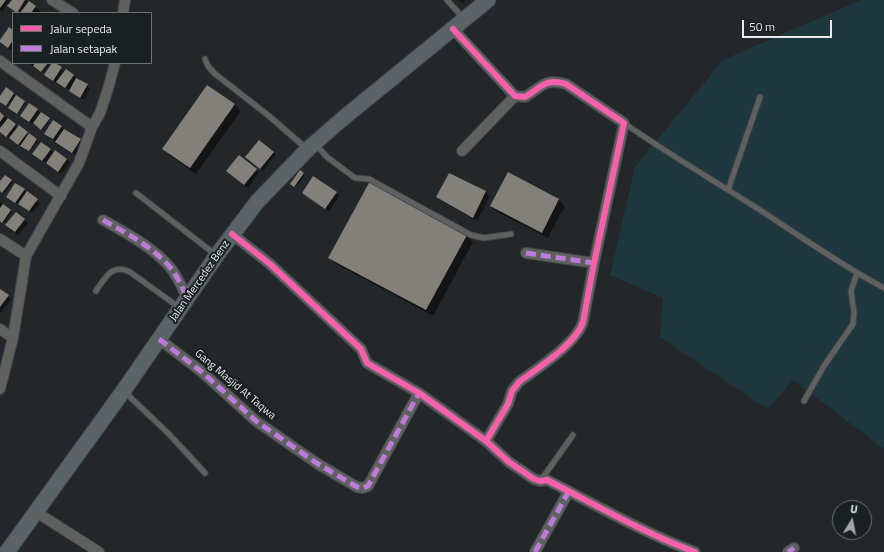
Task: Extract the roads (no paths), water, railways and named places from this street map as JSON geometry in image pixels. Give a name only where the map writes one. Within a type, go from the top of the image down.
[{"type":"main road","name":"Jalan Mercedez Benz","points":[[6,552],[124,390],[232,234],[257,202],[311,147],[376,91],[488,0]]},
{"type":"street","points":[[52,0],[71,12]]},
{"type":"street","points":[[453,29],[515,96],[525,97],[544,83],[556,82],[566,84],[624,123],[583,322],[580,330],[558,352],[514,387],[508,404],[486,441]]},
{"type":"street","points":[[0,61],[92,127]]},
{"type":"street","points":[[0,389],[13,338],[26,256],[79,163],[92,127],[102,107],[115,64]]},
{"type":"street","points":[[462,151],[515,96]]},
{"type":"street","points":[[0,151],[61,196]]},
{"type":"street","points":[[103,220],[145,245],[161,259],[175,275],[184,303]]},
{"type":"street","points":[[232,234],[270,264],[361,349],[367,363],[418,394],[486,441],[509,462],[534,480],[545,480],[660,538],[695,552]]},
{"type":"street","points":[[0,239],[26,256]]},
{"type":"street","points":[[526,253],[594,263]]},
{"type":"street","points":[[0,329],[13,338]]},
{"type":"street","name":"Gang Masjid At Taqwa","points":[[159,339],[202,372],[256,421],[318,464],[358,487],[363,488],[368,486],[418,394]]},
{"type":"street","points":[[535,552],[569,491]]},
{"type":"street","points":[[36,512],[98,552]]},
{"type":"lane","points":[[447,0],[464,19]]},
{"type":"lane","points":[[206,59],[208,66],[214,73],[311,147],[355,178],[369,179],[470,234],[484,238],[511,234]]},
{"type":"lane","points":[[728,190],[760,97]]},
{"type":"lane","points":[[624,123],[857,273],[884,288]]},
{"type":"lane","points":[[136,193],[217,255]]},
{"type":"lane","points":[[96,291],[110,272],[123,268],[184,303]]},
{"type":"lane","points":[[804,401],[824,366],[853,324],[854,312],[851,291],[857,273]]},
{"type":"lane","points":[[124,390],[168,432],[205,473]]},
{"type":"lane","points":[[540,481],[573,435]]}]
